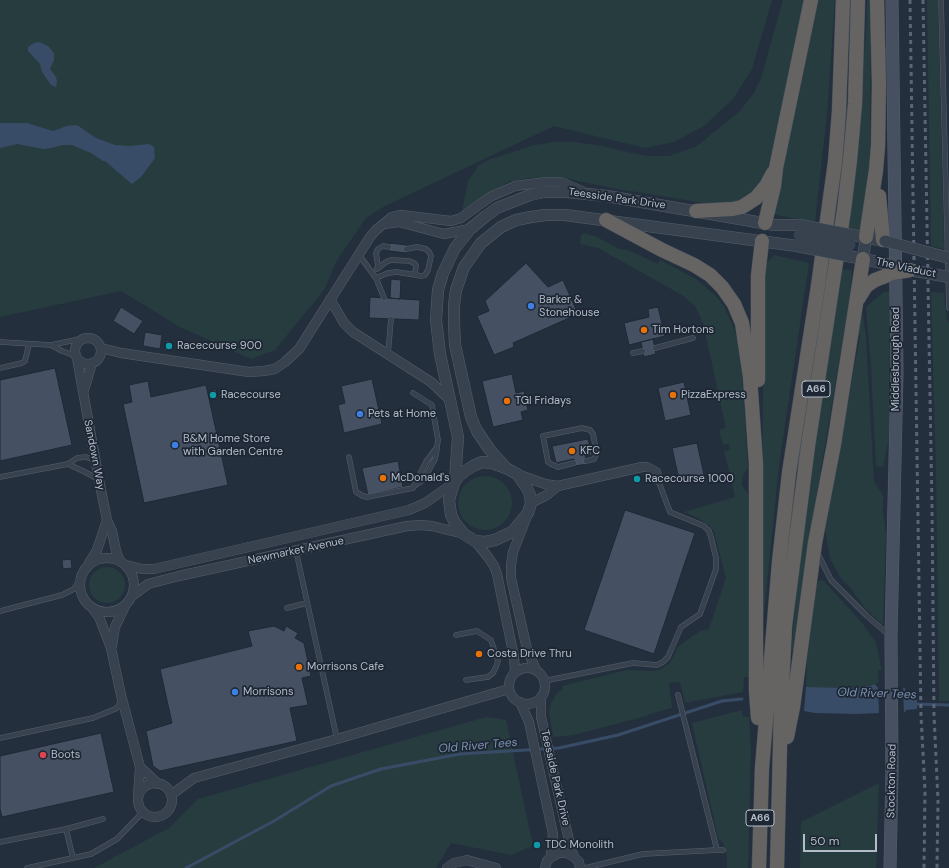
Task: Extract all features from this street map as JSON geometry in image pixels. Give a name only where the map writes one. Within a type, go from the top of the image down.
[{"type":"highway","points":[[770,224],[776,168],[811,0]]},
{"type":"highway","name":"A66","points":[[759,868],[762,768],[774,608],[789,473],[818,286],[834,162],[839,111],[843,0]]},
{"type":"highway","name":"A66","points":[[777,868],[785,626],[808,446],[834,280],[849,167],[855,104],[858,0]]},
{"type":"highway","points":[[866,237],[876,170],[879,84],[877,0]]},
{"type":"highway","points":[[696,211],[733,209],[742,207],[756,198],[766,186],[776,168]]},
{"type":"highway","points":[[876,170],[884,241]]},
{"type":"highway","points":[[606,220],[662,250],[694,265],[710,275],[734,304],[742,323],[750,377],[754,424]]},
{"type":"highway","name":"A66","points":[[762,241],[758,276],[758,384],[754,424],[756,501],[756,691],[762,768]]},
{"type":"highway","name":"A66","points":[[779,778],[793,707],[814,542],[834,444],[863,259]]},
{"type":"highway","points":[[856,301],[866,286],[875,280],[883,270],[892,273],[910,270]]},
{"type":"main road","name":"Middlesbrough Road","points":[[892,0],[897,372],[891,637],[892,718]]},
{"type":"main road","name":"Stockton Road","points":[[890,868],[892,718]]},
{"type":"street","points":[[101,348],[121,353],[249,372],[264,372],[275,369],[285,362],[298,349],[370,237],[392,217],[401,215],[451,221],[461,218],[490,197],[515,186],[547,182],[561,182],[587,193]]},
{"type":"street","name":"Teesside Park Drive","points":[[454,482],[458,437],[440,354],[437,327],[438,290],[443,273],[455,248],[470,229],[497,208],[530,195],[544,192],[587,193],[770,224],[799,235]]},
{"type":"street","name":"Teesside Park Drive","points":[[506,468],[490,450],[477,431],[471,417],[455,345],[454,305],[459,280],[471,256],[481,243],[501,227],[516,220],[546,215],[564,215],[762,241],[799,235]]},
{"type":"street","points":[[383,225],[399,222],[444,234],[470,229]]},
{"type":"street","points":[[762,241],[770,224]]},
{"type":"street","points":[[799,235],[858,247],[861,250],[863,259]]},
{"type":"street","points":[[850,245],[866,237]]},
{"type":"street","points":[[863,259],[866,237]]},
{"type":"street","name":"The Viaduct","points":[[866,237],[949,258]]},
{"type":"street","name":"The Viaduct","points":[[863,259],[883,270]]},
{"type":"street","name":"The Viaduct","points":[[910,270],[949,277]]},
{"type":"street","points":[[330,299],[344,323],[353,332],[431,382],[449,399]]},
{"type":"street","points":[[84,338],[95,339],[101,348],[100,357],[92,363],[86,364],[81,362],[77,357],[76,345],[84,338]]},
{"type":"street","name":"Sandown Way","points":[[77,357],[84,391],[94,460],[107,520],[112,531],[116,551],[123,563]]},
{"type":"street","points":[[84,391],[92,363]]},
{"type":"street","points":[[515,672],[514,657],[497,574],[488,557],[475,541],[464,534],[455,524],[449,500],[454,482],[464,471],[482,462],[492,463],[545,484],[558,486],[642,467],[647,467],[656,472],[658,480]]},
{"type":"street","points":[[517,474],[530,495],[530,508],[513,552],[511,565],[512,578],[527,649],[536,670]]},
{"type":"street","name":"Newmarket Avenue","points":[[123,563],[142,569],[154,568],[409,510],[426,503],[454,482]]},
{"type":"street","points":[[475,541],[485,542],[495,540],[512,532],[530,508],[558,486]]},
{"type":"street","points":[[107,520],[102,531],[97,550],[79,581],[80,590],[83,600],[99,617],[111,648],[121,695],[140,767],[138,796],[140,808],[143,812],[153,817],[164,815],[171,806],[171,795],[166,788],[158,784],[140,767]]},
{"type":"street","name":"Newmarket Avenue","points":[[132,596],[148,584],[185,574],[407,526],[432,526],[464,534]]},
{"type":"street","points":[[89,564],[98,558],[110,557],[123,563],[131,572],[134,580],[132,596],[115,627],[111,648]]},
{"type":"street","points":[[93,609],[106,612],[117,610],[126,605]]},
{"type":"street","points":[[523,668],[532,668],[543,676],[545,690],[538,701],[529,704],[520,702],[513,697],[509,689],[510,680],[515,672],[523,668]]},
{"type":"street","points":[[171,795],[194,778],[509,689]]},
{"type":"street","name":"Teesside Park Drive","points":[[541,698],[541,717],[554,778],[570,845],[580,868]]},
{"type":"street","name":"Teesside Park Drive","points":[[520,702],[528,722],[553,834],[551,857]]},
{"type":"street","points":[[138,796],[144,788],[153,784],[158,784]]},
{"type":"street","points":[[545,868],[551,857],[559,853],[567,853],[574,857]]},
{"type":"street","points":[[448,868],[454,862],[467,860],[496,868]]},
{"type":"lane","points":[[941,0],[949,308]]},
{"type":"lane","points":[[376,269],[378,266],[376,253],[378,249],[382,246],[389,247]]},
{"type":"lane","points":[[376,278],[388,273],[397,272],[422,276],[425,275],[428,270],[431,256],[426,249],[417,247],[406,249]]},
{"type":"lane","points":[[358,255],[376,278],[384,298]]},
{"type":"lane","points":[[372,273],[391,260],[409,261],[414,263],[416,266],[415,275]]},
{"type":"lane","points":[[388,354],[391,319]]},
{"type":"lane","points":[[0,342],[51,345],[84,338]]},
{"type":"lane","points":[[655,348],[693,338]]},
{"type":"lane","points":[[0,368],[25,361],[29,344]]},
{"type":"lane","points":[[51,345],[77,357]]},
{"type":"lane","points":[[634,353],[643,351]]},
{"type":"lane","points":[[349,457],[356,492],[363,496],[367,497],[413,488],[426,462],[437,447],[437,431],[432,405],[413,393]]},
{"type":"lane","points":[[574,463],[558,467],[548,462],[543,436],[582,428],[590,430],[593,434],[596,455],[594,459],[586,461]]},
{"type":"lane","points":[[0,477],[68,464],[77,458],[94,460]]},
{"type":"lane","points":[[68,464],[99,480]]},
{"type":"lane","points":[[544,681],[633,664],[657,665],[663,662],[672,649],[681,627],[700,614],[716,569],[716,558],[709,531],[704,526],[670,512],[658,480]]},
{"type":"lane","points":[[814,542],[822,563],[831,580],[867,616],[891,637]]},
{"type":"lane","points":[[296,550],[337,738]]},
{"type":"lane","points":[[0,610],[49,599],[68,593],[79,581]]},
{"type":"lane","points":[[287,608],[307,603]]},
{"type":"lane","points":[[456,635],[475,631],[485,636],[491,640],[498,661],[493,673],[488,677],[466,680]]},
{"type":"lane","points":[[0,738],[93,718],[110,712],[119,706],[121,695]]},
{"type":"lane","points":[[678,695],[717,850]]},
{"type":"lane","points":[[27,868],[91,854],[117,838],[143,812]]},
{"type":"lane","points":[[0,842],[66,829],[103,819]]},
{"type":"lane","points":[[66,829],[73,858]]},
{"type":"lane","points":[[584,868],[643,854],[723,850]]},
{"type":"green space","points":[[0,0],[772,0],[752,69],[733,99],[704,126],[674,142],[645,148],[554,126],[385,206],[366,218],[337,260],[324,290],[275,350],[251,359],[180,327],[121,291],[0,317]]},
{"type":"green space","points":[[783,0],[804,0],[767,173],[762,185],[739,203],[716,205],[618,189],[569,179],[530,178],[508,182],[462,212],[468,181],[479,165],[488,160],[534,145],[555,142],[574,142],[598,145],[647,156],[669,156],[697,146],[739,112],[754,93],[761,78]]},
{"type":"green space","points":[[818,0],[835,0],[827,115],[815,222],[771,214]]},
{"type":"green space","points":[[867,0],[871,0],[870,148],[863,231],[847,228],[866,33]]},
{"type":"green space","points":[[927,0],[938,0],[944,249],[931,246]]},
{"type":"green space","points":[[584,233],[597,237],[619,249],[628,250],[658,264],[660,260],[696,279],[715,295],[724,306],[733,326],[738,341],[741,359],[748,468],[743,476],[742,485],[748,494],[749,677],[744,677],[743,692],[685,703],[680,682],[669,683],[672,708],[574,735],[553,737],[549,711],[551,703],[557,693],[563,689],[562,686],[627,670],[659,670],[669,664],[677,648],[684,642],[700,631],[709,629],[726,578],[714,532],[709,525],[684,512],[735,497],[724,451],[730,449],[729,444],[723,445],[719,430],[726,428],[703,323],[695,306],[682,295],[598,248],[580,244],[581,235]]},
{"type":"green space","points":[[774,255],[809,263],[779,466],[764,615],[761,615],[764,266]]},
{"type":"green space","points":[[841,269],[852,270],[850,297],[811,528],[794,652],[791,651],[803,527]]},
{"type":"green space","points":[[884,292],[890,292],[889,437],[883,467],[876,466],[871,366],[866,310],[867,306]]},
{"type":"green space","points":[[931,292],[944,293],[947,320],[949,323],[949,701],[939,701],[936,473]]},
{"type":"green space","points":[[862,314],[866,337],[874,482],[883,495],[883,512],[886,535],[883,625],[865,608],[849,586],[842,580],[830,559],[826,535],[826,525],[860,336],[858,333]]},
{"type":"green space","points":[[480,476],[490,476],[500,480],[508,488],[512,498],[512,508],[508,518],[500,526],[490,530],[480,530],[470,526],[462,518],[458,508],[458,498],[462,488],[470,480]]},
{"type":"green space","points":[[107,567],[117,570],[122,575],[125,585],[122,595],[117,600],[107,603],[97,600],[92,595],[89,585],[92,575],[97,570]]},
{"type":"green space","points":[[820,580],[824,581],[863,624],[876,643],[882,670],[878,670],[879,682],[870,686],[854,688],[806,687],[807,660],[816,586],[817,582]]},
{"type":"green space","points":[[742,710],[742,716],[749,717],[751,748],[748,868],[727,868],[727,856],[724,844],[718,838],[692,723]]},
{"type":"green space","points":[[486,717],[506,720],[533,846],[511,855],[451,843],[436,868],[94,868],[169,828],[198,799]]},
{"type":"green space","points":[[879,783],[876,868],[800,868],[801,822]]},
{"type":"water","points":[[39,42],[48,46],[54,53],[54,60],[50,69],[56,77],[56,87],[51,85],[42,72],[40,64],[28,51],[28,47]]},
{"type":"water","points":[[0,123],[27,123],[53,131],[67,126],[77,125],[96,138],[115,145],[129,146],[149,144],[154,147],[155,158],[141,177],[132,184],[105,161],[72,145],[63,145],[43,149],[17,144],[0,148]]},
{"type":"water","points":[[875,684],[878,688],[905,688],[906,694],[917,700],[917,709],[906,710],[905,712],[856,714],[815,713],[804,711],[806,687],[854,688]]},
{"type":"pier","points":[[878,686],[903,686],[904,714],[879,715]]},
{"type":"building","points":[[390,243],[407,245],[406,253],[389,251]]},
{"type":"building","name":"Barker & Stonehouse","points":[[526,263],[548,287],[563,280],[578,314],[513,343],[514,347],[494,355],[477,316],[489,311],[485,301]]},
{"type":"building","points":[[391,279],[401,280],[400,299],[390,298]]},
{"type":"building","points":[[370,297],[420,300],[419,320],[369,318]]},
{"type":"building","points":[[121,307],[143,321],[134,334],[113,321]]},
{"type":"building","name":"Tim Hortons","points":[[658,307],[665,336],[629,345],[624,323],[649,317],[648,309]]},
{"type":"building","points":[[145,332],[162,335],[160,349],[143,346]]},
{"type":"building","points":[[653,339],[656,354],[644,357],[641,342]]},
{"type":"building","name":"Racecourse 900","points":[[166,340],[173,342],[172,351],[164,350]]},
{"type":"building","points":[[55,368],[72,445],[0,461],[0,380]]},
{"type":"building","name":"TGI Fridays","points":[[512,374],[516,393],[524,391],[528,410],[521,412],[523,420],[493,427],[482,381]]},
{"type":"building","name":"Pets at Home","points":[[372,379],[382,424],[344,433],[338,405],[345,403],[341,386]]},
{"type":"building","name":"B&M Home Store with Garden Centre","points":[[148,381],[151,397],[206,385],[228,485],[144,503],[123,404],[132,402],[129,385]]},
{"type":"building","name":"PizzaExpress","points":[[684,382],[691,415],[665,421],[658,388]]},
{"type":"building","name":"Racecourse","points":[[216,389],[218,399],[211,400],[209,391]]},
{"type":"building","name":"KFC","points":[[588,439],[592,455],[585,457],[587,464],[575,466],[574,459],[556,463],[552,446]]},
{"type":"building","points":[[697,443],[705,479],[680,484],[672,448]]},
{"type":"building","name":"McDonald's","points":[[398,461],[403,487],[368,495],[362,468]]},
{"type":"building","name":"Racecourse 1000","points":[[639,475],[641,482],[635,483],[633,477]]},
{"type":"building","points":[[625,510],[695,533],[654,654],[584,630]]},
{"type":"building","points":[[71,559],[72,568],[63,569],[62,560]]},
{"type":"building","name":"Morrisons","points":[[274,626],[284,631],[286,626],[298,633],[295,638],[304,643],[311,676],[302,678],[308,705],[290,708],[297,741],[160,771],[153,766],[146,731],[172,723],[160,669],[252,646],[248,631]]},
{"type":"building","points":[[101,733],[114,792],[2,817],[0,809],[0,756]]},
{"type":"waterway","name":"Old River Tees","points":[[186,868],[274,821],[331,786],[381,769],[460,754],[559,748],[618,735],[722,701],[742,699]]},
{"type":"waterway","name":"Old River Tees","points":[[913,704],[949,705]]},
{"type":"railway","points":[[910,0],[921,715],[925,791],[924,868]]},
{"type":"railway","points":[[923,0],[934,715],[938,800],[937,868]]},
{"type":"place","name":"Barker & Stonehouse","points":[[531,306]]},
{"type":"place","name":"Tim Hortons","points":[[644,330]]},
{"type":"place","name":"Racecourse 900","points":[[169,346]]},
{"type":"place","name":"Racecourse","points":[[213,395]]},
{"type":"place","name":"PizzaExpress","points":[[673,395]]},
{"type":"place","name":"TGI Fridays","points":[[507,401]]},
{"type":"place","name":"Pets at Home","points":[[360,414]]},
{"type":"place","name":"B&M Home Store with Garden Centre","points":[[175,445]]},
{"type":"place","name":"KFC","points":[[572,451]]},
{"type":"place","name":"McDonald's","points":[[383,478]]},
{"type":"place","name":"Racecourse 1000","points":[[637,479]]},
{"type":"place","name":"Costa Drive Thru","points":[[479,654]]},
{"type":"place","name":"Morrisons Cafe","points":[[299,667]]},
{"type":"place","name":"Morrisons","points":[[235,692]]},
{"type":"place","name":"Boots","points":[[43,755]]},
{"type":"place","name":"TDC Monolith","points":[[537,845]]}]
